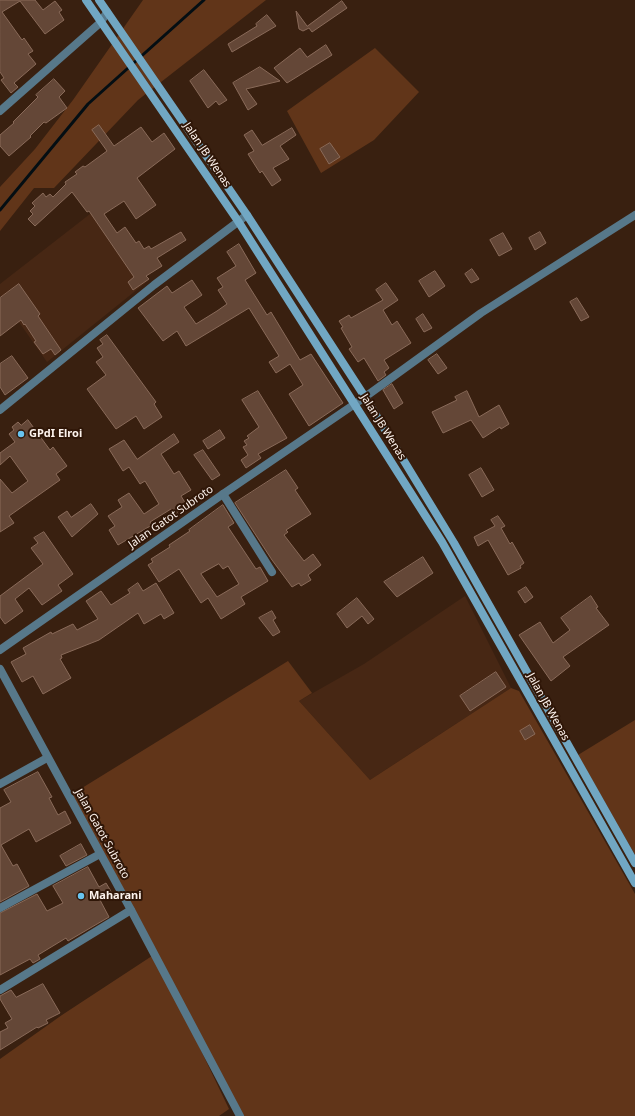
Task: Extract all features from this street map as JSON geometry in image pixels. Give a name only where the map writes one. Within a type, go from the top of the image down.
[{"type":"main road","name":"Jalan JB Wenas","points":[[86,0],[238,221],[442,542],[635,883]]},
{"type":"main road","name":"Jalan JB Wenas","points":[[99,0],[247,215],[365,397],[454,543],[635,863]]},
{"type":"main road","points":[[170,122],[179,116]]},
{"type":"main road","points":[[490,627],[499,623]]},
{"type":"street","points":[[0,112],[101,22],[107,12]]},
{"type":"street","points":[[0,410],[154,285],[247,215]]},
{"type":"street","name":"Jalan Gatot Subroto","points":[[0,650],[223,494],[285,453],[354,403],[365,397],[480,313],[635,215]]},
{"type":"street","points":[[223,494],[272,572]]},
{"type":"street","name":"Jalan Gatot Subroto","points":[[0,669],[47,758],[131,910],[240,1116]]},
{"type":"street","points":[[0,784],[47,758]]},
{"type":"street","points":[[0,908],[100,854]]},
{"type":"street","points":[[0,990],[131,910]]},
{"type":"shaded area","points":[[143,0],[266,0],[138,100],[54,188],[34,188],[0,231],[0,187],[35,149],[73,100]]},
{"type":"shaded area","points":[[375,48],[419,92],[374,140],[321,173],[287,111]]},
{"type":"shaded area","points":[[99,207],[149,280],[47,362],[0,295],[0,284]]},
{"type":"shaded area","points":[[465,596],[511,688],[370,780],[299,701],[364,664]]},
{"type":"shaded area","points":[[288,661],[312,693],[299,701],[370,780],[511,688],[519,691],[635,894],[635,1116],[240,1116],[161,967],[229,1109],[219,1116],[0,1116],[0,1059],[62,1015],[155,954],[69,796]]},
{"type":"shaded area","points":[[635,720],[635,855],[578,755]]},
{"type":"building","points":[[0,0],[35,0],[43,10],[55,1],[62,10],[59,12],[64,20],[45,34],[20,1],[2,12],[22,40],[24,38],[33,51],[28,54],[36,64],[14,83],[18,87],[11,93],[1,80],[4,78],[0,72]]},
{"type":"building","points":[[342,1],[347,8],[312,32],[309,28],[303,31],[299,29],[296,11],[307,26]]},
{"type":"building","points":[[267,15],[276,26],[232,52],[228,44],[257,26],[256,24]]},
{"type":"building","points":[[326,45],[332,55],[287,83],[274,68],[300,48],[307,57]]},
{"type":"building","points":[[260,67],[280,81],[246,89],[257,104],[248,110],[233,83]]},
{"type":"building","points":[[204,70],[227,100],[219,105],[216,101],[208,108],[190,81]]},
{"type":"building","points":[[54,79],[65,91],[59,97],[67,108],[46,123],[44,122],[30,136],[31,137],[9,156],[0,146],[0,135],[14,123],[13,122],[38,97],[36,95]]},
{"type":"building","points":[[99,125],[114,146],[141,127],[152,142],[164,133],[175,149],[137,178],[156,205],[136,219],[124,201],[104,214],[117,233],[125,227],[136,243],[139,241],[144,249],[149,246],[151,249],[181,232],[186,240],[157,258],[162,266],[146,276],[149,279],[133,290],[128,282],[134,277],[89,211],[87,212],[72,192],[35,226],[28,219],[33,214],[30,211],[35,206],[32,203],[43,193],[46,197],[50,194],[53,197],[66,184],[65,182],[77,174],[75,172],[83,166],[85,167],[107,151],[92,130]]},
{"type":"building","points":[[292,128],[296,135],[280,146],[289,159],[273,168],[281,180],[272,186],[262,171],[260,173],[248,154],[254,151],[244,135],[252,130],[262,145]]},
{"type":"building","points":[[330,143],[340,157],[329,164],[320,149]]},
{"type":"building","points":[[540,232],[546,243],[535,250],[529,238]]},
{"type":"building","points":[[503,233],[512,249],[499,256],[490,240]]},
{"type":"building","points":[[239,244],[256,273],[245,280],[267,315],[271,312],[300,360],[311,354],[343,403],[309,426],[289,394],[303,385],[290,364],[276,373],[269,362],[279,356],[249,308],[186,346],[177,331],[163,341],[138,308],[167,286],[172,293],[192,280],[202,295],[184,307],[196,324],[217,311],[227,304],[218,290],[223,287],[217,278],[236,266],[227,252]]},
{"type":"building","points":[[472,269],[479,279],[471,283],[465,274]]},
{"type":"building","points":[[435,271],[445,286],[429,297],[419,281]]},
{"type":"building","points":[[386,283],[398,300],[383,310],[392,325],[397,321],[411,343],[384,360],[389,368],[384,372],[386,375],[378,381],[364,358],[358,362],[349,349],[352,347],[341,328],[343,327],[339,321],[349,315],[351,318],[383,300],[376,290]]},
{"type":"building","points":[[19,284],[40,314],[38,316],[61,350],[55,355],[51,349],[43,354],[21,320],[0,336],[0,298]]},
{"type":"building","points":[[577,298],[589,317],[581,321],[570,302]]},
{"type":"building","points":[[423,314],[432,328],[424,332],[416,319]]},
{"type":"building","points":[[107,335],[156,402],[154,404],[162,417],[144,429],[136,416],[116,429],[87,389],[106,375],[96,362],[103,357],[97,348],[103,344],[100,340]]},
{"type":"building","points":[[437,354],[447,368],[438,374],[428,360]]},
{"type":"building","points":[[12,356],[28,378],[5,395],[0,387],[0,364]]},
{"type":"building","points":[[392,384],[403,403],[394,409],[383,390]]},
{"type":"building","points":[[258,391],[287,438],[258,454],[261,458],[246,468],[241,460],[248,455],[243,447],[247,445],[244,441],[249,438],[247,436],[259,427],[242,400]]},
{"type":"building","points":[[467,391],[479,417],[499,405],[509,424],[501,429],[500,427],[483,438],[471,420],[443,433],[432,412],[457,400],[455,397]]},
{"type":"building","points":[[28,420],[50,450],[53,447],[67,466],[56,474],[60,480],[9,516],[14,523],[0,532],[0,479],[12,493],[28,481],[10,456],[0,465],[0,453],[15,442],[9,434],[14,430],[12,427],[18,422],[21,425]]},
{"type":"building","points":[[220,430],[225,438],[208,449],[203,441]]},
{"type":"building","points":[[174,434],[179,442],[161,454],[174,474],[179,471],[191,490],[181,496],[189,509],[176,517],[171,509],[150,522],[152,525],[118,545],[109,530],[115,526],[108,516],[122,507],[118,500],[129,493],[144,514],[159,504],[145,481],[140,484],[129,467],[123,471],[109,449],[124,440],[137,459]]},
{"type":"building","points":[[203,450],[220,475],[212,480],[194,455]]},
{"type":"building","points":[[481,468],[494,490],[482,497],[469,475]]},
{"type":"building","points":[[286,470],[298,488],[295,490],[311,514],[286,530],[288,532],[284,535],[304,561],[313,554],[321,565],[308,575],[311,580],[301,586],[299,583],[292,587],[272,560],[235,503]]},
{"type":"building","points":[[91,504],[98,514],[72,537],[58,517],[67,511],[71,517]]},
{"type":"building","points":[[223,505],[234,523],[228,527],[256,569],[260,567],[268,581],[241,597],[245,604],[221,619],[208,598],[201,603],[179,569],[159,582],[148,565],[153,562],[151,559],[170,547],[169,545],[190,531],[189,530]],"holes":[[[219,564],[223,569],[228,566],[239,584],[217,597],[201,574]]]},
{"type":"building","points":[[498,516],[505,526],[501,528],[510,544],[512,542],[524,563],[520,566],[521,568],[508,575],[488,540],[478,546],[474,537],[495,526],[491,520]]},
{"type":"building","points":[[44,532],[73,574],[58,585],[62,591],[42,605],[29,588],[15,599],[23,611],[5,624],[0,617],[0,596],[43,564],[31,548],[38,543],[34,538]]},
{"type":"building","points":[[423,557],[433,573],[397,597],[384,582]]},
{"type":"building","points":[[138,583],[143,591],[156,583],[174,613],[164,619],[161,614],[144,624],[138,613],[99,640],[61,655],[62,658],[60,659],[71,678],[43,694],[33,676],[22,682],[11,662],[26,654],[23,648],[51,632],[52,634],[73,624],[77,630],[98,619],[86,601],[101,591],[111,605],[130,593],[128,590]]},
{"type":"building","points":[[526,587],[533,597],[525,603],[518,592]]},
{"type":"building","points":[[591,596],[598,607],[596,608],[609,625],[563,657],[570,666],[551,681],[519,635],[540,622],[553,643],[570,630],[561,618]]},
{"type":"building","points":[[357,598],[374,619],[368,624],[362,616],[347,628],[337,614]]},
{"type":"building","points":[[272,611],[276,618],[273,620],[280,632],[273,636],[259,618]]},
{"type":"building","points":[[496,672],[506,687],[470,711],[460,696]]},
{"type":"building","points":[[530,725],[535,734],[525,740],[520,731]]},
{"type":"building","points":[[38,772],[52,797],[49,798],[58,815],[65,811],[71,823],[36,842],[29,829],[1,845],[13,866],[17,864],[29,886],[0,902],[0,808],[11,802],[4,790]]},
{"type":"building","points":[[81,844],[87,855],[66,866],[60,856]]},
{"type":"building","points":[[88,867],[99,887],[106,883],[112,893],[100,900],[109,917],[68,941],[66,938],[38,955],[40,959],[33,963],[30,959],[0,975],[0,913],[37,894],[47,911],[63,903],[53,886]]},
{"type":"building","points":[[43,984],[60,1013],[46,1020],[48,1023],[38,1028],[37,1027],[0,1050],[0,1032],[8,1028],[5,1023],[12,1019],[0,999],[0,996],[11,990],[16,997]]},
{"type":"waterway","points":[[0,210],[88,104],[204,0]]},
{"type":"place","name":"GPdI Elroi","points":[[21,434]]},
{"type":"place","name":"Maharani","points":[[81,896]]}]
